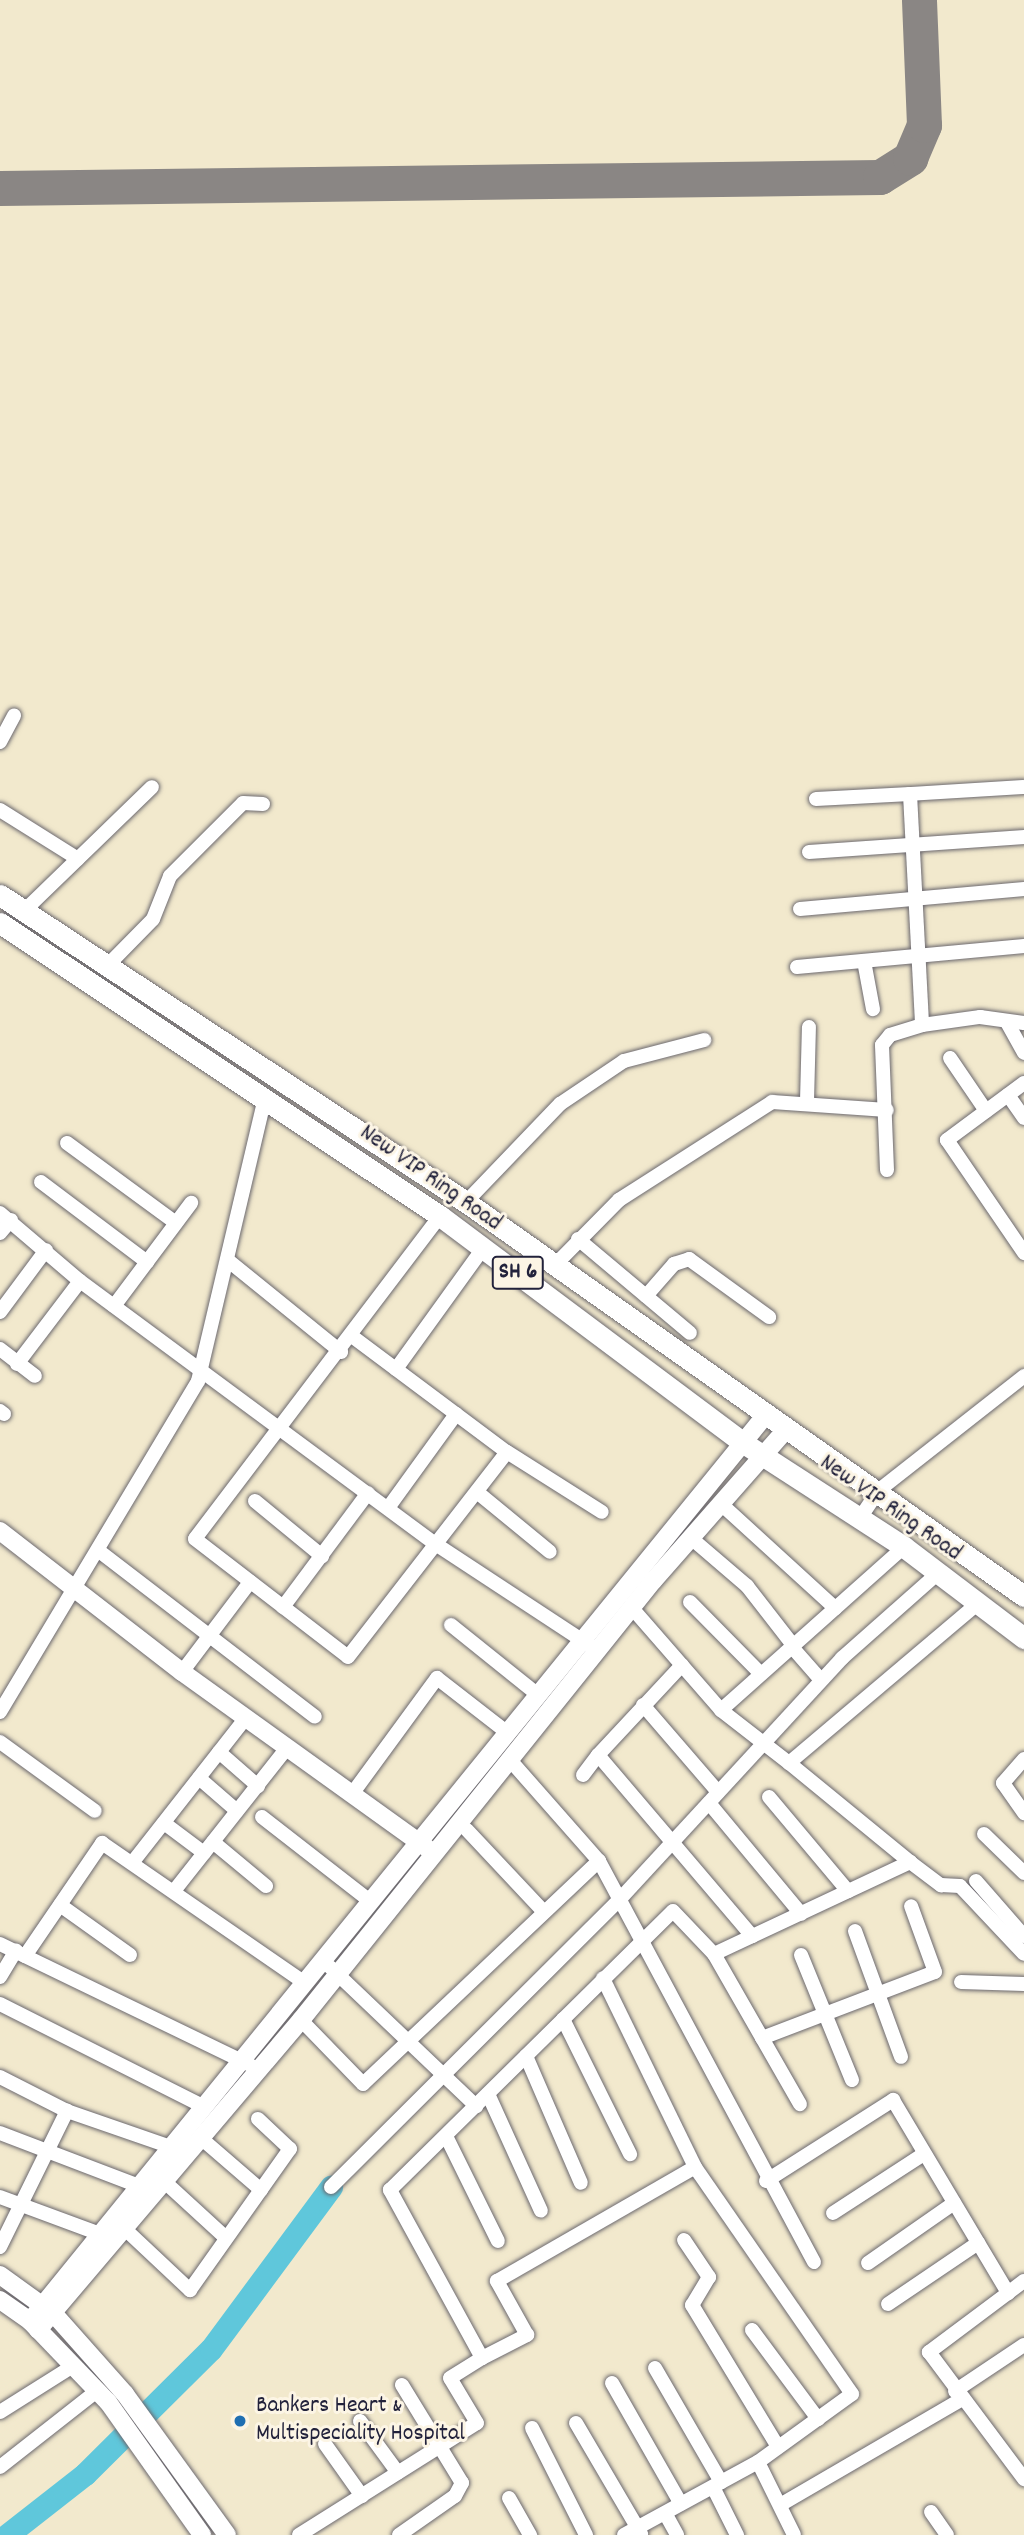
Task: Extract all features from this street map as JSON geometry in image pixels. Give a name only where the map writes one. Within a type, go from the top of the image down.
[{"type":"main road","name":"New VIP Ring Road","points":[[0,895],[466,1202],[764,1418],[878,1491],[1024,1596]]},
{"type":"main road","name":"New VIP Ring Road","points":[[0,923],[440,1216],[753,1450],[904,1547],[1024,1638]]},
{"type":"street","points":[[0,742],[14,716]]},
{"type":"street","points":[[24,911],[152,787]]},
{"type":"street","points":[[816,799],[1024,787]]},
{"type":"street","points":[[910,794],[922,1026]]},
{"type":"street","points":[[108,965],[153,919],[170,876],[243,803],[262,804]]},
{"type":"street","points":[[0,810],[78,859]]},
{"type":"street","points":[[809,852],[1024,837]]},
{"type":"street","points":[[800,909],[1024,889]]},
{"type":"street","points":[[797,967],[1024,946]]},
{"type":"street","points":[[864,961],[873,1009]]},
{"type":"street","points":[[887,1170],[884,1038],[922,1026],[980,1017],[1008,1024],[1024,1023]]},
{"type":"street","points":[[1008,1024],[1024,1053]]},
{"type":"street","points":[[807,1101],[809,1027]]},
{"type":"street","points":[[466,1202],[571,1097],[624,1061],[704,1040]]},
{"type":"street","points":[[950,1058],[986,1111]]},
{"type":"street","points":[[1024,1083],[947,1140],[1024,1253]]},
{"type":"street","points":[[1008,1095],[1024,1118]]},
{"type":"street","points":[[0,1712],[99,1551],[201,1371],[230,1262],[265,1098]]},
{"type":"street","points":[[554,1266],[579,1239],[632,1191],[772,1102],[807,1101],[887,1110]]},
{"type":"street","points":[[67,1143],[176,1223]]},
{"type":"street","points":[[41,1182],[147,1262]]},
{"type":"street","points":[[114,1306],[191,1203]]},
{"type":"street","points":[[0,1233],[5,1216],[80,1281],[438,1545],[591,1645]]},
{"type":"street","points":[[440,1216],[353,1337],[195,1539],[348,1657],[438,1545],[507,1452]]},
{"type":"street","points":[[579,1239],[690,1333]]},
{"type":"street","points":[[396,1369],[484,1247]]},
{"type":"street","points":[[0,1312],[46,1250]]},
{"type":"street","points":[[646,1296],[674,1264],[689,1259],[769,1317]]},
{"type":"street","points":[[230,1262],[341,1352]]},
{"type":"street","points":[[17,1364],[80,1281]]},
{"type":"street","points":[[353,1337],[507,1452],[602,1512]]},
{"type":"street","points":[[0,1349],[35,1376]]},
{"type":"street","points":[[860,1518],[878,1491],[1024,1376]]},
{"type":"street","points":[[388,1508],[456,1414]]},
{"type":"street","points":[[48,2310],[100,2234],[205,2107],[302,1981],[371,1902],[538,1696],[632,1608],[720,1503],[753,1450],[764,1418]]},
{"type":"street","points":[[34,2325],[126,2230],[301,2020],[510,1760],[591,1645],[753,1450],[785,1431]]},
{"type":"street","points":[[477,1492],[550,1552]]},
{"type":"street","points":[[283,1607],[368,1493]]},
{"type":"street","points":[[254,1501],[322,1556]]},
{"type":"street","points":[[720,1503],[835,1608]]},
{"type":"street","points":[[0,1532],[182,1672],[434,1854]]},
{"type":"street","points":[[691,1538],[747,1586],[821,1680]]},
{"type":"street","points":[[721,1710],[904,1547]]},
{"type":"street","points":[[99,1551],[315,1717]]},
{"type":"street","points":[[331,2188],[620,1900],[821,1680],[937,1574]]},
{"type":"street","points":[[182,1672],[250,1582]]},
{"type":"street","points":[[690,1602],[761,1674]]},
{"type":"street","points":[[789,1763],[978,1603]]},
{"type":"street","points":[[632,1608],[721,1710],[760,1746],[789,1763],[942,1885],[960,1886],[1024,1954]]},
{"type":"street","points":[[451,1625],[538,1696]]},
{"type":"street","points":[[583,1774],[682,1665]]},
{"type":"street","points":[[352,1794],[437,1678],[508,1733]]},
{"type":"street","points":[[643,1705],[801,1913]]},
{"type":"street","points":[[132,1863],[246,1719]]},
{"type":"street","points":[[0,1742],[95,1811]]},
{"type":"street","points":[[174,1891],[287,1748]]},
{"type":"street","points":[[219,1752],[258,1786]]},
{"type":"street","points":[[598,1755],[752,1936]]},
{"type":"street","points":[[1024,1759],[1003,1783],[1024,1813]]},
{"type":"street","points":[[510,1760],[599,1861],[766,2181],[814,2262]]},
{"type":"street","points":[[199,1778],[237,1811]]},
{"type":"street","points":[[769,1797],[848,1891]]},
{"type":"street","points":[[262,1817],[371,1902]]},
{"type":"street","points":[[164,1823],[209,1847],[266,1886]]},
{"type":"street","points":[[467,1830],[544,1912]]},
{"type":"street","points":[[984,1834],[1024,1873]]},
{"type":"street","points":[[0,1977],[60,1905],[103,1843],[302,1981]]},
{"type":"street","points":[[301,2020],[363,2084],[599,1861]]},
{"type":"street","points":[[714,1954],[910,1862]]},
{"type":"street","points":[[976,1881],[1024,1936]]},
{"type":"street","points":[[60,1905],[130,1955]]},
{"type":"street","points":[[762,2038],[827,2017],[935,1972],[911,1906]]},
{"type":"street","points":[[482,2358],[390,2190],[640,1940],[673,1911],[714,1954],[800,2104]]},
{"type":"street","points":[[855,1931],[881,1995],[901,2057]]},
{"type":"street","points":[[0,1944],[243,2059],[258,2072]]},
{"type":"street","points":[[801,1955],[852,2080]]},
{"type":"street","points":[[321,1958],[410,2040],[443,2076],[476,2106]]},
{"type":"street","points":[[603,1978],[695,2167],[852,2394],[758,2462],[665,2513],[639,2531],[624,2535]]},
{"type":"street","points":[[961,1982],[1019,1985],[1024,1999]]},
{"type":"street","points":[[0,2004],[205,2107]]},
{"type":"street","points":[[563,2019],[630,2154]]},
{"type":"street","points":[[526,2056],[581,2183]]},
{"type":"street","points":[[0,2077],[67,2111],[171,2147]]},
{"type":"street","points":[[488,2094],[541,2211]]},
{"type":"street","points":[[766,2181],[893,2100],[1008,2294]]},
{"type":"street","points":[[0,2247],[50,2157],[67,2111]]},
{"type":"street","points":[[126,2230],[190,2290],[290,2149],[258,2119]]},
{"type":"street","points":[[0,2133],[50,2157],[139,2186]]},
{"type":"street","points":[[446,2136],[498,2241]]},
{"type":"street","points":[[202,2139],[261,2190]]},
{"type":"street","points":[[833,2213],[924,2154]]},
{"type":"street","points":[[299,2535],[320,2529],[362,2496],[477,2423],[450,2378],[527,2335],[496,2281],[695,2167]]},
{"type":"street","points":[[166,2183],[226,2238]]},
{"type":"street","points":[[0,2197],[23,2209],[100,2234]]},
{"type":"street","points":[[868,2263],[954,2203]]},
{"type":"street","points":[[684,2240],[709,2277],[692,2305],[778,2447]]},
{"type":"street","points":[[888,2304],[978,2243]]},
{"type":"street","points":[[0,2275],[48,2310],[125,2394],[227,2535]]},
{"type":"street","points":[[1024,2281],[929,2352],[958,2395],[1024,2479]]},
{"type":"street","points":[[0,2300],[34,2325],[103,2396],[147,2452],[202,2535]]},
{"type":"street","points":[[752,2330],[817,2419]]},
{"type":"street","points":[[780,2505],[958,2395],[1024,2345]]},
{"type":"street","points":[[0,2412],[73,2366]]},
{"type":"street","points":[[655,2368],[717,2485],[737,2535]]},
{"type":"street","points":[[612,2384],[681,2504]]},
{"type":"street","points":[[398,2535],[460,2490],[443,2445],[402,2385]]},
{"type":"street","points":[[0,2467],[103,2396]]},
{"type":"street","points":[[360,2421],[398,2473]]},
{"type":"street","points":[[576,2423],[639,2531]]},
{"type":"street","points":[[532,2428],[586,2535]]},
{"type":"street","points":[[326,2444],[362,2496]]},
{"type":"street","points":[[758,2462],[794,2535]]},
{"type":"street","points":[[509,2498],[530,2535]]},
{"type":"street","points":[[931,2512],[947,2535]]},
{"type":"street","points":[[665,2513],[677,2535]]},
{"type":"waterway","points":[[7,2535],[85,2474],[211,2349],[331,2187]]},
{"type":"taxiway","points":[[0,188],[880,177],[910,158],[924,125],[919,0]]},
{"type":"place","name":"Bankers Heart & Multispeciality Hospital","points":[[240,2421]]}]
